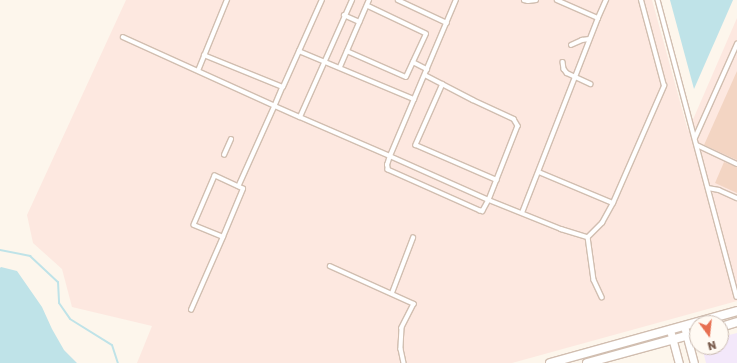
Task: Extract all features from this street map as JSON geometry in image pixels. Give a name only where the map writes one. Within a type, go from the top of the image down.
[{"type":"street","points":[[550,363],[737,311]]},
{"type":"street","points":[[684,326],[694,363]]},
{"type":"street","points":[[670,330],[679,363]]},
{"type":"street","points":[[586,363],[687,336]]},
{"type":"lane","points":[[198,71],[227,0]]},
{"type":"lane","points":[[239,186],[322,0]]},
{"type":"lane","points":[[300,117],[344,15],[352,0]]},
{"type":"lane","points":[[340,67],[369,0]]},
{"type":"lane","points":[[398,0],[447,23]]},
{"type":"lane","points":[[425,75],[473,100],[514,118],[518,126],[489,200],[483,211],[388,170],[387,166],[456,0]]},
{"type":"lane","points":[[524,0],[536,0]]},
{"type":"lane","points":[[557,0],[598,18]]},
{"type":"lane","points":[[522,213],[589,39],[606,0]]},
{"type":"lane","points":[[588,237],[602,222],[613,203],[664,86],[641,0]]},
{"type":"lane","points":[[658,0],[737,297]]},
{"type":"lane","points":[[347,51],[406,77],[426,34],[367,6]]},
{"type":"lane","points":[[344,15],[360,22]]},
{"type":"lane","points":[[123,37],[489,200],[561,229],[588,237]]},
{"type":"lane","points":[[571,45],[582,40],[589,39]]},
{"type":"lane","points":[[695,138],[737,44]]},
{"type":"lane","points":[[299,51],[340,67],[414,100]]},
{"type":"lane","points":[[204,55],[283,87]]},
{"type":"lane","points":[[413,62],[427,69]]},
{"type":"lane","points":[[564,62],[564,69],[574,78],[591,84]]},
{"type":"lane","points":[[443,84],[416,145],[497,180]]},
{"type":"lane","points":[[224,155],[231,139]]},
{"type":"lane","points":[[697,146],[737,164]]},
{"type":"lane","points":[[539,172],[613,203]]},
{"type":"lane","points":[[191,310],[223,237],[243,189],[215,176],[194,225],[223,237]]},
{"type":"lane","points":[[708,188],[719,190],[737,198]]},
{"type":"lane","points":[[588,237],[594,280],[602,297]]},
{"type":"lane","points":[[392,293],[413,238]]},
{"type":"lane","points":[[330,266],[414,304],[402,328],[401,349],[404,363]]},
{"type":"shaded area","points":[[126,0],[652,0],[688,131],[737,18],[737,301],[512,363],[137,363],[152,326],[72,307],[62,269],[33,243],[27,215]]},
{"type":"shaded area","points":[[737,333],[737,363],[706,363],[704,355],[729,355],[729,335]]},
{"type":"water","points":[[670,0],[733,0],[694,89]]},
{"type":"water","points":[[1,267],[17,271],[42,307],[64,350],[77,363],[0,363]]},
{"type":"building","points":[[737,71],[737,160],[704,145]]},
{"type":"building","points":[[724,162],[737,167],[737,193],[715,183]]},
{"type":"waterway","points":[[0,250],[30,256],[58,282],[59,303],[70,319],[112,345],[118,363]]}]
